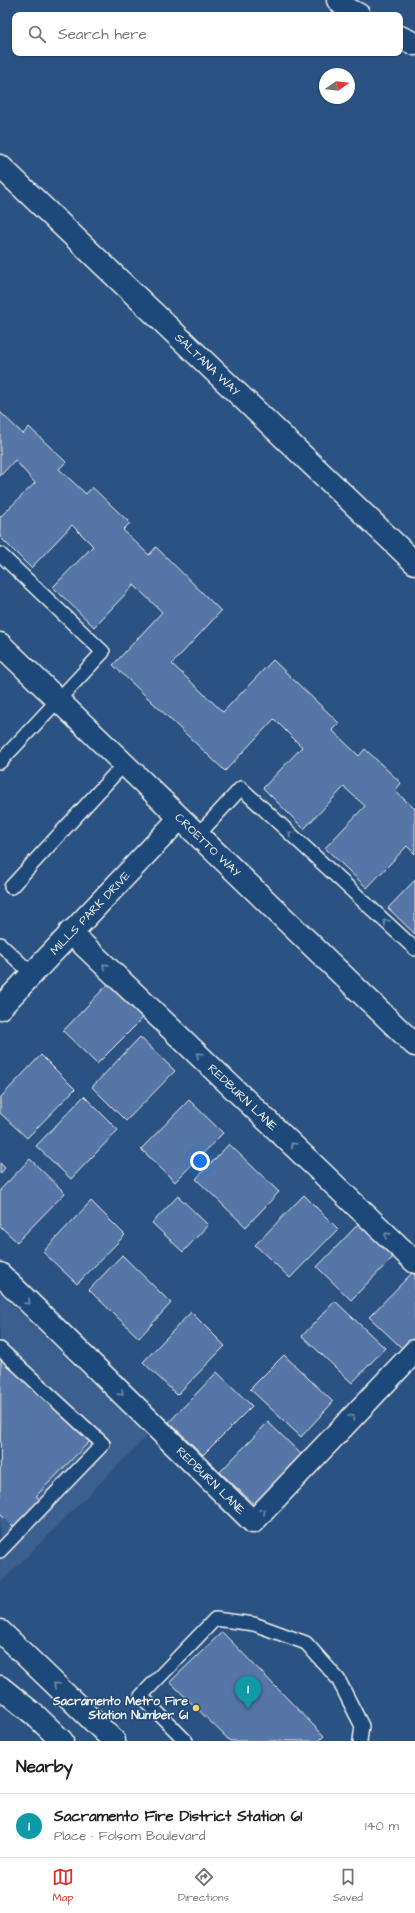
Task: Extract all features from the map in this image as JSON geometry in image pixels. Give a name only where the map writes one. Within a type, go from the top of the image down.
[{"type":"street","points":[[338,0],[346,8],[353,12]]},
{"type":"street","points":[[403,38],[415,44]]},
{"type":"street","name":"SALTANA WAY","points":[[0,166],[415,563]]},
{"type":"street","name":"CROETTO WAY","points":[[0,644],[415,1045]]},
{"type":"street","name":"MILLS PARK DRIVE","points":[[0,1008],[70,932],[180,818]]},
{"type":"street","name":"REDBURN LANE","points":[[70,932],[415,1262]]},
{"type":"street","name":"REDBURN LANE","points":[[0,1274],[253,1522],[415,1351]]},
{"type":"street","points":[[0,1631],[114,1741]]},
{"type":"street","points":[[0,1687],[36,1716],[62,1741]]},
{"type":"lane","points":[[0,554],[103,652],[0,762]]},
{"type":"lane","points":[[11,887],[124,764]]},
{"type":"lane","points":[[198,835],[241,788],[415,948]]},
{"type":"lane","points":[[0,944],[32,974]]},
{"type":"lane","points":[[0,1349],[103,1444],[0,1551]]},
{"type":"lane","points":[[186,1741],[141,1696],[215,1619],[254,1624],[306,1643],[338,1679],[362,1726],[360,1741]]},
{"type":"shaded area","points":[[0,1293],[147,1436],[0,1583]]},
{"type":"building","points":[[0,412],[23,434],[29,427],[66,462],[59,469],[86,494],[92,487],[130,523],[123,530],[149,555],[156,547],[221,611],[172,664],[223,712],[273,660],[339,723],[332,730],[359,756],[365,749],[401,783],[395,791],[415,809],[415,854],[407,846],[367,888],[325,848],[365,806],[344,787],[304,829],[263,788],[302,747],[274,719],[225,771],[113,665],[162,612],[134,585],[94,627],[53,587],[93,546],[72,525],[31,568],[0,537],[0,517],[35,483],[15,460],[0,476]]},
{"type":"building","points":[[415,880],[415,934],[388,908]]},
{"type":"building","points":[[111,981],[146,1015],[97,1064],[63,1031]]},
{"type":"building","points":[[140,1037],[175,1071],[126,1121],[92,1087]]},
{"type":"building","points":[[41,1055],[75,1089],[27,1138],[0,1113],[0,1098]]},
{"type":"building","points":[[84,1096],[118,1130],[71,1179],[36,1146]]},
{"type":"building","points":[[189,1100],[223,1133],[175,1182],[141,1149]]},
{"type":"building","points":[[229,1144],[279,1192],[246,1227],[196,1179]]},
{"type":"building","points":[[30,1159],[65,1193],[17,1242],[0,1226],[0,1190]]},
{"type":"building","points":[[0,1163],[5,1168],[0,1174]]},
{"type":"building","points":[[304,1195],[338,1229],[290,1278],[255,1245]]},
{"type":"building","points":[[178,1196],[208,1225],[183,1252],[152,1223]]},
{"type":"building","points":[[91,1201],[125,1235],[77,1284],[43,1252]]},
{"type":"building","points":[[365,1217],[400,1250],[351,1300],[317,1267]]},
{"type":"building","points":[[122,1255],[171,1303],[139,1338],[89,1290]]},
{"type":"building","points":[[415,1270],[415,1339],[404,1350],[369,1317]]},
{"type":"building","points":[[335,1301],[385,1348],[352,1383],[302,1336]]},
{"type":"building","points":[[191,1312],[225,1346],[177,1395],[143,1362]]},
{"type":"building","points":[[1,1355],[90,1441],[36,1496],[40,1499],[13,1527],[0,1514]]},
{"type":"building","points":[[284,1355],[333,1402],[301,1437],[250,1389]]},
{"type":"building","points":[[217,1372],[252,1406],[203,1455],[169,1422]]},
{"type":"building","points":[[268,1422],[303,1456],[255,1505],[220,1472]]},
{"type":"building","points":[[222,1632],[324,1736],[319,1741],[230,1741],[170,1682]]},
{"type":"place","name":"Sacramento Metro Fire Station Number 61","points":[[196,1708]]},
{"type":"place","name":"Sacramento Fire District Station 61","points":[[248,1709]]}]
